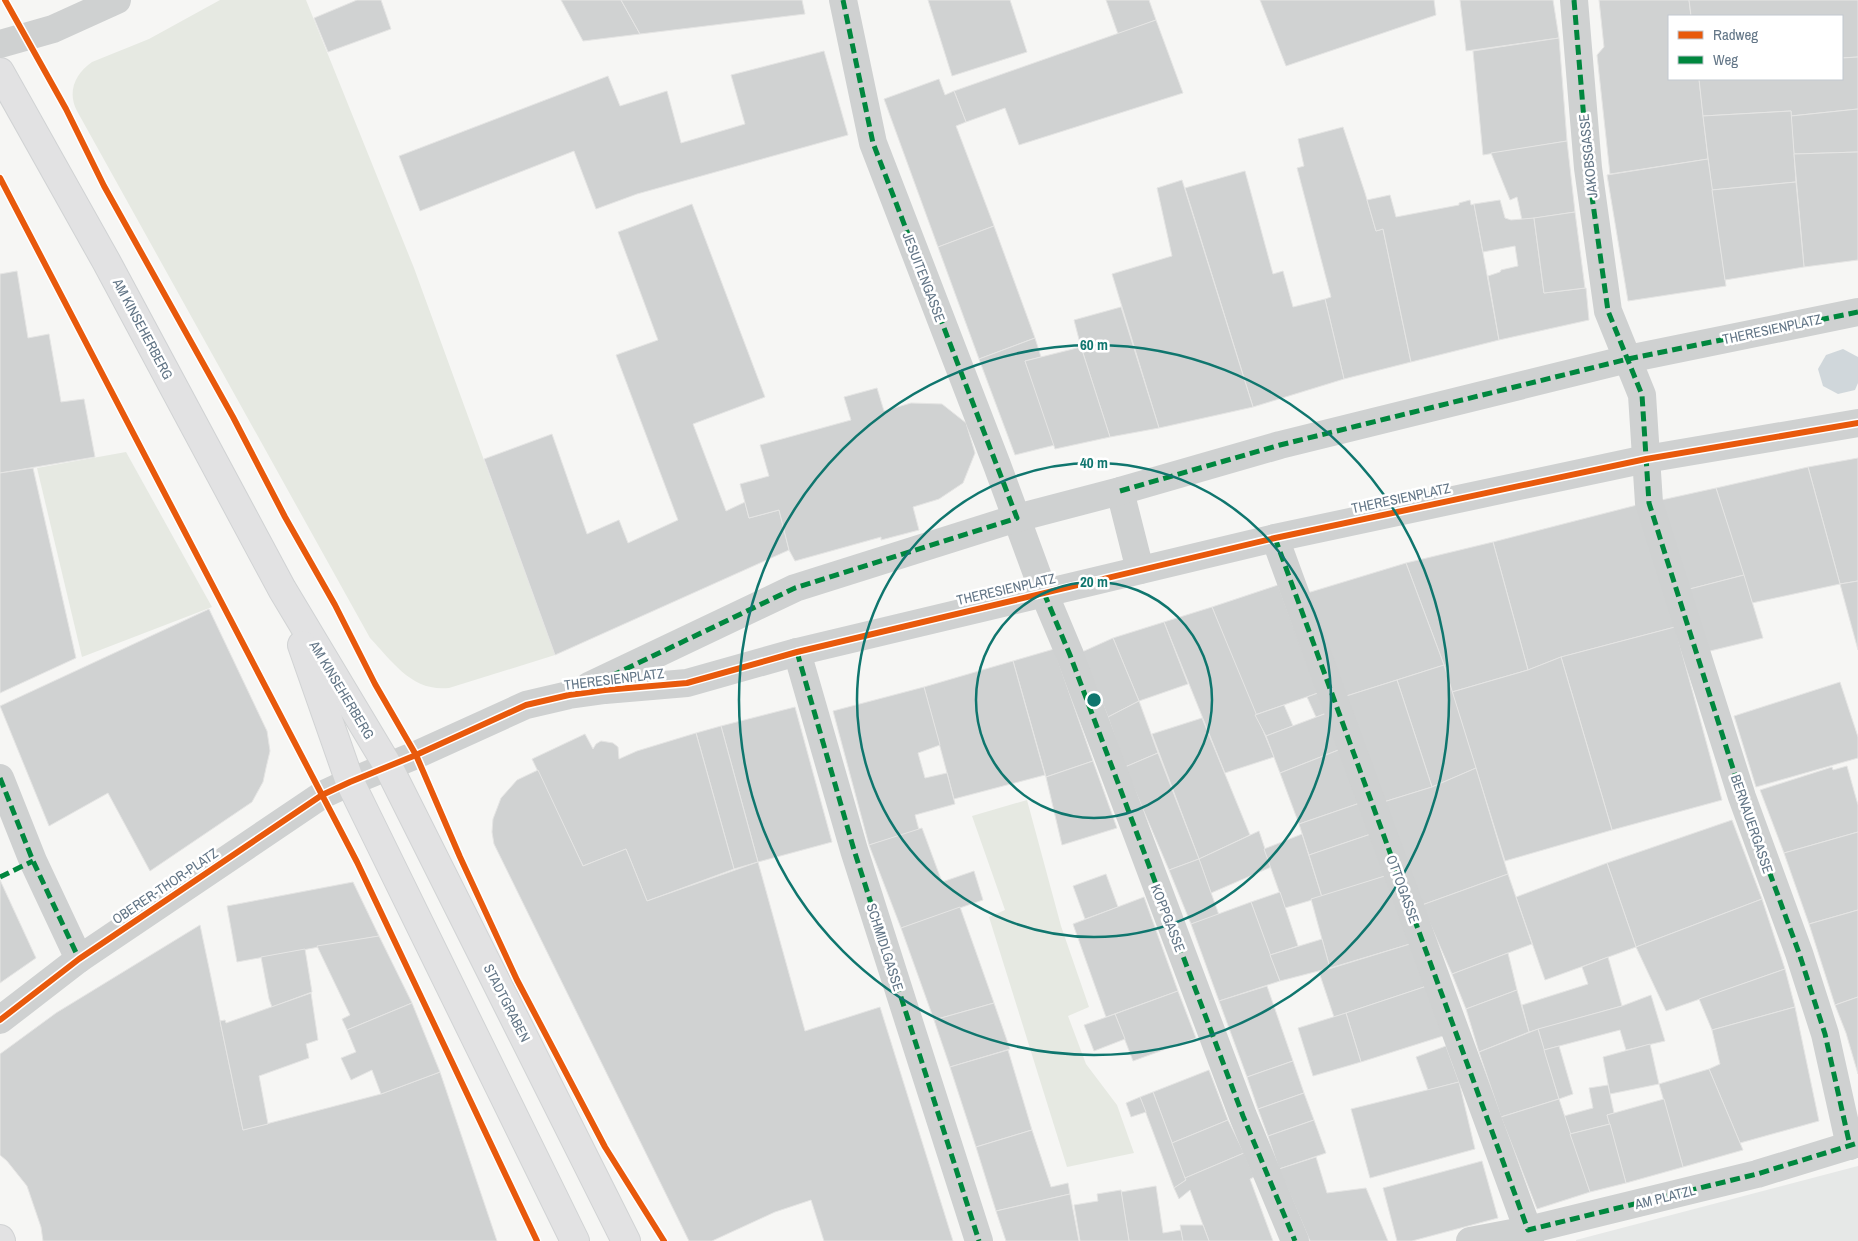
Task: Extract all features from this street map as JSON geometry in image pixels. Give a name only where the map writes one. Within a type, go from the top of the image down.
[{"type":"main road","name":"AM KINSEHERBERG","points":[[0,72],[106,260],[282,589],[388,766]]},
{"type":"main road","name":"AM KINSEHERBERG","points":[[282,589],[350,782]]},
{"type":"main road","name":"STADTGRABEN","points":[[388,766],[626,1241]]},
{"type":"main road","points":[[350,782],[575,1241]]},
{"type":"street","points":[[0,44],[53,29],[117,0]]},
{"type":"street","name":"JESUITENGASSE","points":[[843,0],[873,144],[1017,518],[1044,594]]},
{"type":"street","name":"JAKOBSGASSE","points":[[1574,0],[1588,168],[1608,311],[1628,359]]},
{"type":"street","name":"THERESIENPLATZ","points":[[569,696],[795,588],[1017,518],[1120,492],[1280,445],[1628,359],[1858,312]]},
{"type":"street","points":[[1628,359],[1642,395],[1646,459]]},
{"type":"street","name":"THERESIENPLATZ","points":[[350,782],[416,755],[526,705],[604,690],[686,683],[797,652],[1274,538],[1646,459],[1858,423]]},
{"type":"street","name":"BERNAUERGASSE","points":[[1646,459],[1649,503],[1742,798],[1799,953],[1825,1034],[1854,1144]]},
{"type":"street","points":[[1120,492],[1140,570]]},
{"type":"street","name":"OTTOGASSE","points":[[1274,538],[1529,1235]]},
{"type":"street","name":"KOPPGASSE","points":[[1044,594],[1074,664],[1243,1116],[1295,1241]]},
{"type":"street","name":"SCHMIDLGASSE","points":[[797,652],[854,850],[979,1241]]},
{"type":"street","points":[[0,778],[34,861],[79,959]]},
{"type":"street","name":"OBERER-THOR-PLATZ","points":[[0,1020],[79,959],[322,796],[350,782]]},
{"type":"street","name":"AM PLATZL","points":[[1470,1241],[1529,1235],[1758,1174],[1854,1144]]},
{"type":"shaded area","points":[[220,0],[306,0],[414,268],[555,655],[449,688],[436,688],[424,685],[404,674],[370,638],[77,111],[73,97],[74,84],[81,72],[92,62],[149,39]]},
{"type":"shaded area","points":[[1843,349],[1858,357],[1858,383],[1855,390],[1838,394],[1823,386],[1818,369],[1826,355]]},
{"type":"shaded area","points":[[126,452],[212,607],[82,657],[37,468]]},
{"type":"shaded area","points":[[1027,800],[1061,926],[1089,1007],[1068,1016],[1086,1064],[1117,1105],[1134,1153],[1067,1167],[989,917],[1005,910],[972,816]]},
{"type":"shaded area","points":[[1858,1166],[1858,1241],[1576,1241],[1576,1240]]},
{"type":"building","points":[[357,0],[381,0],[391,29],[328,52],[314,18]]},
{"type":"building","points":[[561,0],[621,0],[640,34],[583,41]]},
{"type":"building","points":[[621,0],[802,0],[805,14],[640,34]]},
{"type":"building","points":[[928,0],[1010,0],[1027,52],[952,76]]},
{"type":"building","points":[[1106,0],[1149,0],[1156,20],[1118,34]]},
{"type":"building","points":[[1260,0],[1434,0],[1436,15],[1286,66]]},
{"type":"building","points":[[1460,0],[1553,0],[1559,38],[1466,51]]},
{"type":"building","points":[[1599,0],[1689,0],[1691,15],[1668,15],[1668,80],[1699,80],[1708,159],[1610,174],[1597,55],[1604,47]]},
{"type":"building","points":[[1689,0],[1858,0],[1858,57],[1843,58],[1843,15],[1691,15]]},
{"type":"building","points":[[1156,20],[1183,93],[1019,145],[1005,108],[966,122],[954,91]]},
{"type":"building","points":[[1559,38],[1567,141],[1483,155],[1473,51]]},
{"type":"building","points":[[824,51],[848,135],[637,194],[596,209],[574,151],[420,211],[399,156],[608,76],[620,106],[667,91],[681,143],[745,124],[731,75]]},
{"type":"building","points":[[1858,57],[1858,109],[1791,116],[1791,111],[1703,116],[1699,80],[1843,80],[1843,58]]},
{"type":"building","points":[[939,79],[945,95],[954,91],[966,122],[956,126],[994,226],[938,247],[884,99]]},
{"type":"building","points":[[1858,109],[1858,152],[1794,154],[1791,116]]},
{"type":"building","points":[[1791,111],[1796,182],[1712,190],[1703,116]]},
{"type":"building","points":[[1343,127],[1376,231],[1383,229],[1411,362],[1344,379],[1325,299],[1331,297],[1297,168],[1304,166],[1298,139]]},
{"type":"building","points":[[1567,141],[1575,212],[1522,220],[1517,197],[1510,200],[1491,153]]},
{"type":"building","points":[[1858,152],[1858,260],[1804,267],[1794,154]]},
{"type":"building","points":[[1708,159],[1726,286],[1628,301],[1607,175]]},
{"type":"building","points":[[1245,171],[1273,274],[1283,271],[1293,307],[1325,299],[1344,379],[1253,407],[1185,188]]},
{"type":"building","points":[[1182,180],[1253,407],[1159,428],[1112,274],[1172,256],[1157,188]]},
{"type":"building","points":[[1796,182],[1804,267],[1725,280],[1712,190]]},
{"type":"building","points":[[1390,195],[1396,217],[1459,205],[1459,203],[1470,200],[1471,205],[1474,204],[1499,340],[1411,362],[1383,229],[1376,231],[1367,200]]},
{"type":"building","points":[[1500,200],[1505,218],[1511,220],[1534,218],[1544,293],[1586,288],[1589,320],[1499,340],[1488,276],[1501,270],[1518,266],[1515,246],[1483,252],[1474,204]]},
{"type":"building","points":[[692,204],[765,397],[693,424],[726,511],[745,502],[749,518],[779,510],[789,550],[555,655],[484,459],[552,434],[587,534],[619,520],[628,543],[678,520],[616,355],[658,340],[618,232]]},
{"type":"building","points":[[1575,212],[1585,288],[1544,293],[1534,218]]},
{"type":"building","points":[[994,226],[1035,338],[979,359],[938,247]]},
{"type":"building","points":[[17,271],[28,338],[49,334],[61,402],[84,399],[95,457],[0,473],[0,274]]},
{"type":"building","points":[[1121,307],[1159,428],[1110,437],[1074,320]]},
{"type":"building","points":[[1035,338],[1041,357],[1025,361],[1055,445],[1015,455],[979,359]]},
{"type":"building","points":[[1081,347],[1110,437],[1055,449],[1025,361]]},
{"type":"building","points":[[877,388],[884,411],[911,403],[942,404],[966,423],[975,453],[963,483],[939,499],[913,507],[919,530],[881,540],[881,537],[795,561],[789,550],[779,510],[749,518],[740,484],[769,476],[760,445],[851,420],[844,397]]},
{"type":"building","points":[[1858,458],[1858,581],[1840,584],[1808,467]]},
{"type":"building","points":[[1808,467],[1840,584],[1752,603],[1716,488]]},
{"type":"building","points":[[33,468],[76,658],[0,693],[0,473]]},
{"type":"building","points":[[1716,488],[1744,575],[1682,591],[1657,501]]},
{"type":"building","points":[[1637,505],[1675,627],[1561,657],[1528,670],[1493,542]]},
{"type":"building","points":[[1493,542],[1528,670],[1452,692],[1444,665],[1406,563]]},
{"type":"building","points":[[1406,563],[1444,665],[1340,698],[1304,594]]},
{"type":"building","points":[[1744,575],[1763,638],[1702,653],[1682,591]]},
{"type":"building","points":[[1858,581],[1858,650],[1840,584]]},
{"type":"building","points":[[1278,585],[1318,693],[1255,715],[1212,607]]},
{"type":"building","points":[[1212,607],[1274,757],[1225,773],[1164,622]]},
{"type":"building","points":[[209,609],[267,731],[270,751],[263,782],[252,802],[150,871],[108,793],[49,826],[0,706]]},
{"type":"building","points":[[1164,622],[1188,684],[1139,701],[1113,638]]},
{"type":"building","points":[[1675,627],[1722,800],[1612,830],[1561,657]]},
{"type":"building","points":[[1113,638],[1139,701],[1108,717],[1082,652]]},
{"type":"building","points":[[1054,649],[1093,761],[1046,777],[1013,661]]},
{"type":"building","points":[[1561,657],[1612,830],[1505,861],[1452,692],[1528,670]]},
{"type":"building","points":[[1013,661],[1045,775],[954,799],[924,687]]},
{"type":"building","points":[[1444,665],[1476,768],[1432,787],[1397,680]]},
{"type":"building","points":[[1397,680],[1432,787],[1377,804],[1340,698]]},
{"type":"building","points":[[1840,682],[1858,737],[1858,758],[1756,787],[1734,716]]},
{"type":"building","points":[[924,687],[940,745],[918,753],[925,778],[947,773],[955,804],[915,815],[919,830],[869,845],[833,711]]},
{"type":"building","points":[[1318,693],[1327,713],[1316,717],[1307,697]]},
{"type":"building","points":[[1139,701],[1158,753],[1125,767],[1108,717]]},
{"type":"building","points":[[1284,705],[1293,726],[1266,736],[1255,715]]},
{"type":"building","points":[[795,707],[832,842],[758,862],[721,726]]},
{"type":"building","points":[[1327,713],[1341,749],[1280,773],[1266,736]]},
{"type":"building","points":[[1202,718],[1250,835],[1199,859],[1152,734]]},
{"type":"building","points":[[721,726],[758,862],[734,869],[696,733]]},
{"type":"building","points":[[696,733],[734,869],[647,901],[626,849],[583,866],[532,759],[585,734],[593,749],[601,741],[613,743],[618,747],[619,759],[637,751]]},
{"type":"building","points":[[1341,749],[1360,803],[1299,824],[1280,773]]},
{"type":"building","points":[[1158,753],[1199,859],[1169,870],[1125,767]]},
{"type":"building","points":[[1093,761],[1117,828],[1062,845],[1046,777]]},
{"type":"building","points":[[1847,766],[1858,805],[1858,832],[1784,853],[1760,790],[1832,767],[1833,770]]},
{"type":"building","points":[[1476,768],[1508,874],[1422,905],[1377,804],[1432,787]]},
{"type":"building","points":[[538,770],[583,866],[626,849],[647,901],[758,862],[805,1031],[880,1007],[953,1241],[824,1241],[811,1200],[775,1212],[712,1241],[689,1241],[494,844],[492,832],[493,819],[501,798],[517,780]]},
{"type":"building","points":[[1360,803],[1371,834],[1309,855],[1299,824]]},
{"type":"building","points":[[1732,820],[1762,899],[1636,947],[1607,863]]},
{"type":"building","points":[[922,828],[942,882],[974,871],[983,900],[901,928],[869,845]]},
{"type":"building","points":[[1259,831],[1271,867],[1211,893],[1199,859]]},
{"type":"building","points":[[1858,832],[1858,910],[1809,924],[1784,853]]},
{"type":"building","points":[[1302,834],[1322,897],[1285,908],[1264,849]]},
{"type":"building","points":[[1371,834],[1388,875],[1322,897],[1309,855]]},
{"type":"building","points":[[1199,859],[1219,915],[1191,924],[1169,870]]},
{"type":"building","points":[[1607,863],[1636,947],[1545,980],[1516,897]]},
{"type":"building","points":[[1106,874],[1118,907],[1085,919],[1073,886]]},
{"type":"building","points":[[1508,874],[1532,944],[1452,974],[1422,905]]},
{"type":"building","points":[[1388,875],[1410,944],[1330,968],[1311,899]]},
{"type":"building","points":[[0,880],[36,958],[0,983]]},
{"type":"building","points":[[353,882],[379,936],[237,962],[227,906]]},
{"type":"building","points":[[1280,892],[1298,946],[1270,955],[1251,902]]},
{"type":"building","points":[[1144,897],[1178,991],[1106,1017],[1073,924]]},
{"type":"building","points":[[1762,899],[1785,969],[1666,1011],[1636,947]]},
{"type":"building","points":[[1251,902],[1280,981],[1219,1001],[1191,924]]},
{"type":"building","points":[[960,907],[994,1003],[934,1020],[901,928]]},
{"type":"building","points":[[1858,910],[1858,997],[1835,1005],[1809,924]]},
{"type":"building","points":[[200,925],[243,1130],[381,1094],[440,1072],[497,1241],[43,1241],[41,1227],[27,1186],[0,1155],[0,1054],[56,1013]]},
{"type":"building","points":[[379,936],[412,1003],[347,1030],[342,1019],[350,1015],[317,946]]},
{"type":"building","points":[[1322,939],[1330,968],[1280,981],[1270,955]]},
{"type":"building","points":[[1410,944],[1427,986],[1334,1017],[1319,972]]},
{"type":"building","points":[[305,949],[312,992],[272,1007],[261,957]]},
{"type":"building","points":[[1508,953],[1517,990],[1466,1009],[1452,974]]},
{"type":"building","points":[[1608,957],[1622,1006],[1529,1032],[1522,1005],[1588,984],[1582,967]]},
{"type":"building","points":[[1785,969],[1795,1007],[1712,1030],[1699,999]]},
{"type":"building","points":[[1267,986],[1293,1061],[1247,1077],[1219,1001]]},
{"type":"building","points":[[1427,986],[1443,1036],[1361,1062],[1346,1013]]},
{"type":"building","points":[[1517,990],[1529,1032],[1479,1052],[1466,1009]]},
{"type":"building","points":[[1178,991],[1196,1038],[1133,1061],[1115,1014]]},
{"type":"building","points":[[311,993],[318,1040],[306,1044],[309,1058],[259,1076],[268,1124],[243,1130],[220,1021],[225,1020],[226,1023]]},
{"type":"building","points":[[1651,995],[1665,1041],[1626,1050],[1620,1030],[1544,1050],[1538,1029],[1622,1006]]},
{"type":"building","points":[[1858,997],[1858,1074],[1846,1033],[1835,1005]]},
{"type":"building","points":[[412,1003],[440,1072],[381,1094],[372,1070],[351,1080],[341,1058],[356,1052],[347,1030]]},
{"type":"building","points":[[994,1003],[1010,1049],[950,1067],[934,1020]]},
{"type":"building","points":[[1795,1007],[1819,1121],[1740,1143],[1709,1069],[1720,1064],[1712,1030]]},
{"type":"building","points":[[1346,1013],[1361,1062],[1313,1076],[1298,1028]]},
{"type":"building","points":[[1115,1014],[1125,1039],[1094,1051],[1084,1025]]},
{"type":"building","points":[[1538,1029],[1559,1099],[1501,1117],[1479,1052]]},
{"type":"building","points":[[1650,1044],[1659,1084],[1610,1094],[1603,1057]]},
{"type":"building","points":[[1446,1046],[1459,1082],[1428,1090],[1416,1057]]},
{"type":"building","points":[[1559,1046],[1573,1094],[1559,1099],[1544,1050]]},
{"type":"building","points":[[1008,1050],[1032,1130],[976,1147],[950,1067]]},
{"type":"building","points":[[1293,1061],[1304,1093],[1258,1109],[1247,1077]]},
{"type":"building","points":[[1709,1069],[1743,1150],[1683,1167],[1659,1084]]},
{"type":"building","points":[[1209,1070],[1228,1120],[1172,1143],[1153,1092]]},
{"type":"building","points":[[1459,1082],[1475,1149],[1370,1178],[1351,1109]]},
{"type":"building","points":[[1608,1085],[1614,1113],[1607,1115],[1610,1124],[1570,1134],[1564,1116],[1593,1108],[1589,1088]]},
{"type":"building","points":[[1153,1092],[1186,1180],[1174,1188],[1140,1097]]},
{"type":"building","points":[[1304,1093],[1314,1120],[1268,1136],[1258,1109]]},
{"type":"building","points":[[1140,1097],[1146,1112],[1131,1117],[1126,1103]]},
{"type":"building","points":[[1559,1099],[1590,1192],[1537,1209],[1501,1117]]},
{"type":"building","points":[[1664,1099],[1683,1167],[1626,1183],[1607,1115]]},
{"type":"building","points":[[1228,1120],[1244,1153],[1185,1178],[1172,1143]]},
{"type":"building","points":[[1314,1120],[1326,1153],[1279,1169],[1268,1136]]},
{"type":"building","points":[[1610,1124],[1626,1183],[1590,1192],[1570,1134]]},
{"type":"building","points":[[1032,1130],[1051,1187],[1068,1183],[1070,1194],[996,1211],[976,1147]]},
{"type":"building","points":[[1244,1153],[1254,1177],[1250,1179],[1273,1241],[1209,1241],[1190,1190],[1179,1199],[1174,1188],[1186,1180],[1185,1178]]},
{"type":"building","points":[[1316,1157],[1327,1193],[1366,1188],[1388,1241],[1310,1241],[1279,1169]]},
{"type":"building","points":[[1482,1161],[1498,1218],[1412,1241],[1397,1241],[1383,1188]]},
{"type":"building","points":[[1156,1186],[1163,1233],[1181,1230],[1183,1241],[1129,1241],[1121,1192]]},
{"type":"building","points":[[1121,1190],[1129,1241],[1080,1241],[1074,1205],[1098,1201],[1097,1194]]},
{"type":"building","points":[[1070,1194],[1079,1241],[1006,1241],[996,1211]]},
{"type":"building","points":[[1180,1225],[1203,1225],[1209,1241],[1183,1241]]},
{"type":"marked path","points":[[584,689],[795,588],[1017,518],[873,143],[843,0]]},
{"type":"marked path","points":[[1574,0],[1588,168],[1608,311],[1642,395],[1649,503],[1742,797],[1799,953],[1825,1034],[1850,1146]]},
{"type":"marked path","points":[[1120,491],[1280,445],[1628,359],[1858,312]]},
{"type":"marked path","points":[[1275,538],[1528,1230],[1757,1174],[1858,1143]]},
{"type":"marked path","points":[[1044,593],[1070,655],[1243,1116],[1295,1241]]},
{"type":"marked path","points":[[797,652],[854,850],[979,1241]]},
{"type":"marked path","points":[[0,778],[33,861],[79,959]]},
{"type":"marked path","points":[[0,877],[33,861]]},
{"type":"cycle path","points":[[5,0],[66,109],[104,186],[335,605],[375,684],[416,755],[460,857],[517,980],[605,1147],[664,1241]]},
{"type":"cycle path","points":[[0,178],[357,862],[537,1241]]},
{"type":"cycle path","points":[[0,1020],[79,959],[322,795],[526,705],[569,695],[605,690],[687,683],[797,652],[1275,538],[1646,459],[1858,423]]}]
